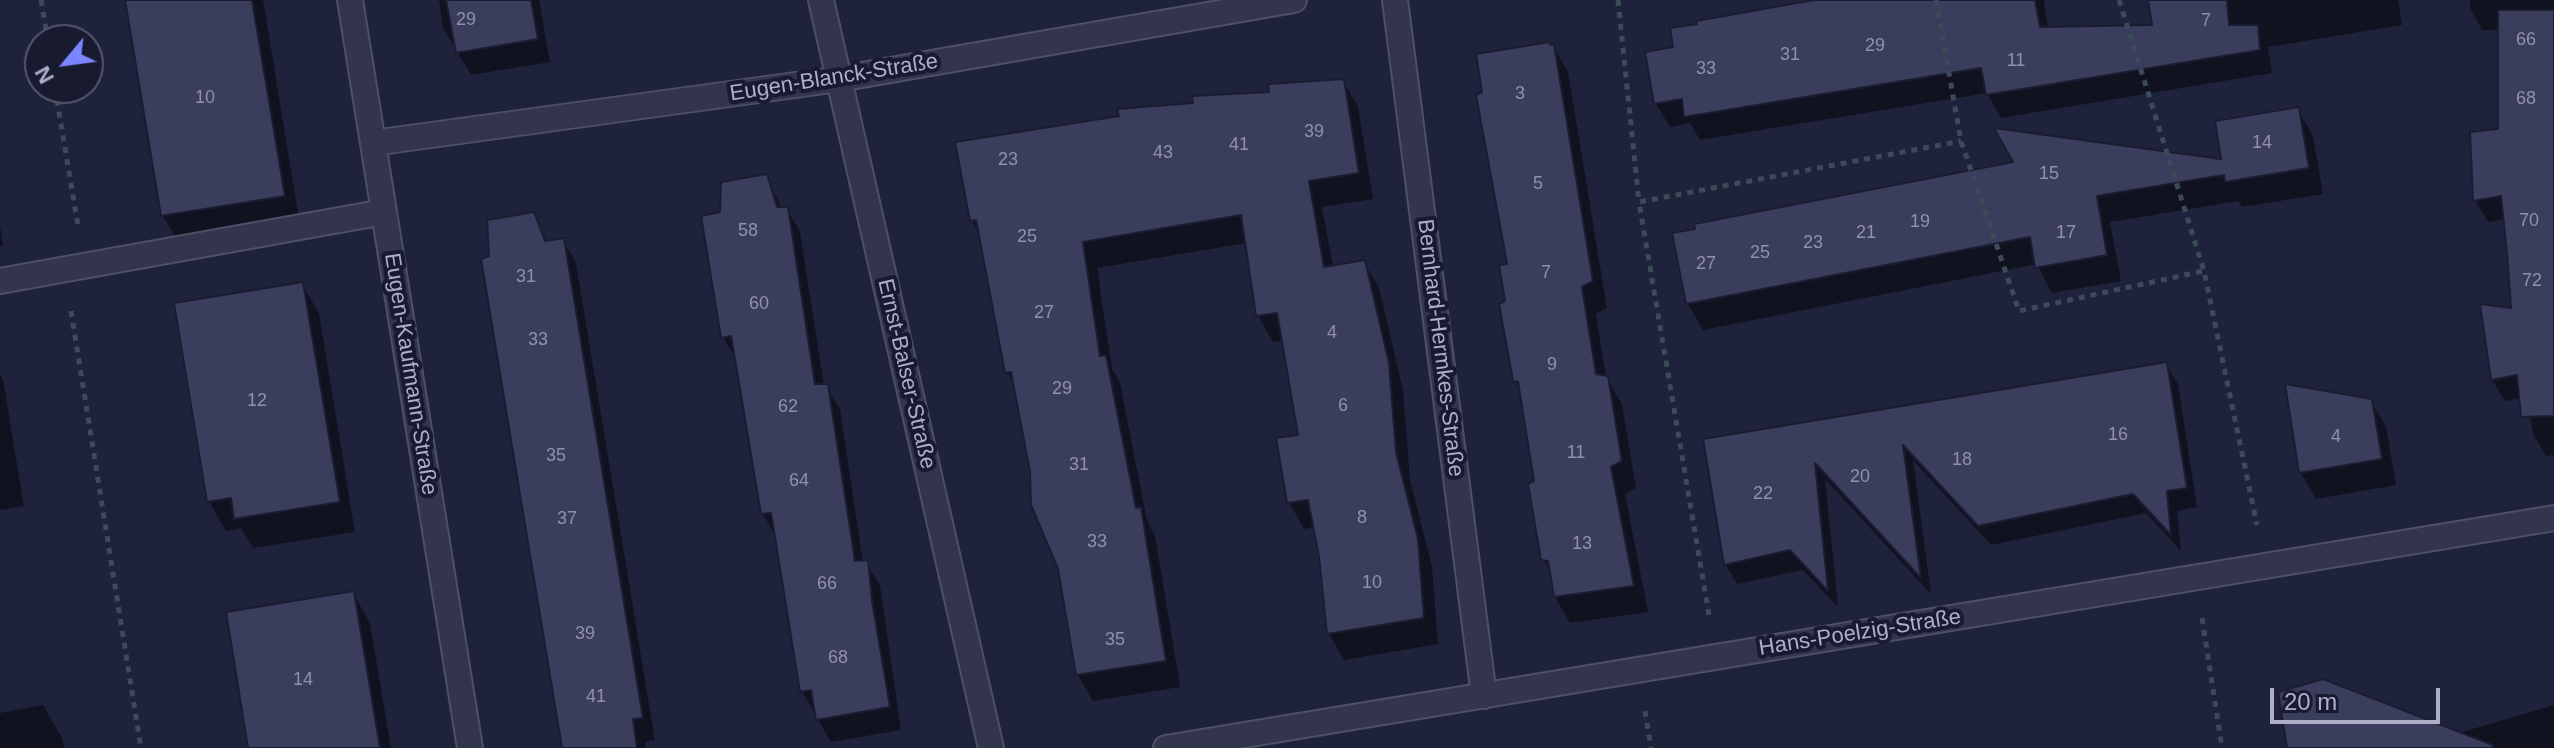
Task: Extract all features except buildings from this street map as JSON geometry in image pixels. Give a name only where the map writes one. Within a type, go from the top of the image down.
[{"type":"street","name":"Eugen-Kaufmann-Straße","points":[[350,0],[470,748]]},
{"type":"street","name":"Ernst-Balser-Straße","points":[[821,0],[991,748]]},
{"type":"street","name":"Eugen-Blanck-Straße","points":[[373,143],[839,79],[1294,0]]},
{"type":"street","name":"Bernhard-Hermkes-Straße","points":[[1395,0],[1484,696]]},
{"type":"street","points":[[0,281],[384,212]]},
{"type":"street","name":"Hans-Poelzig-Straße","points":[[1166,748],[2554,518]]},
{"type":"path","points":[[41,0],[45,24]]},
{"type":"path","points":[[1618,0],[1639,202],[1716,657]]},
{"type":"path","points":[[1936,0],[1961,141],[2019,311],[2204,271]]},
{"type":"path","points":[[2119,0],[2204,271],[2265,566]]},
{"type":"path","points":[[57,104],[74,268],[141,748]]},
{"type":"path","points":[[1639,202],[1961,141]]},
{"type":"path","points":[[2195,578],[2222,748]]}]
